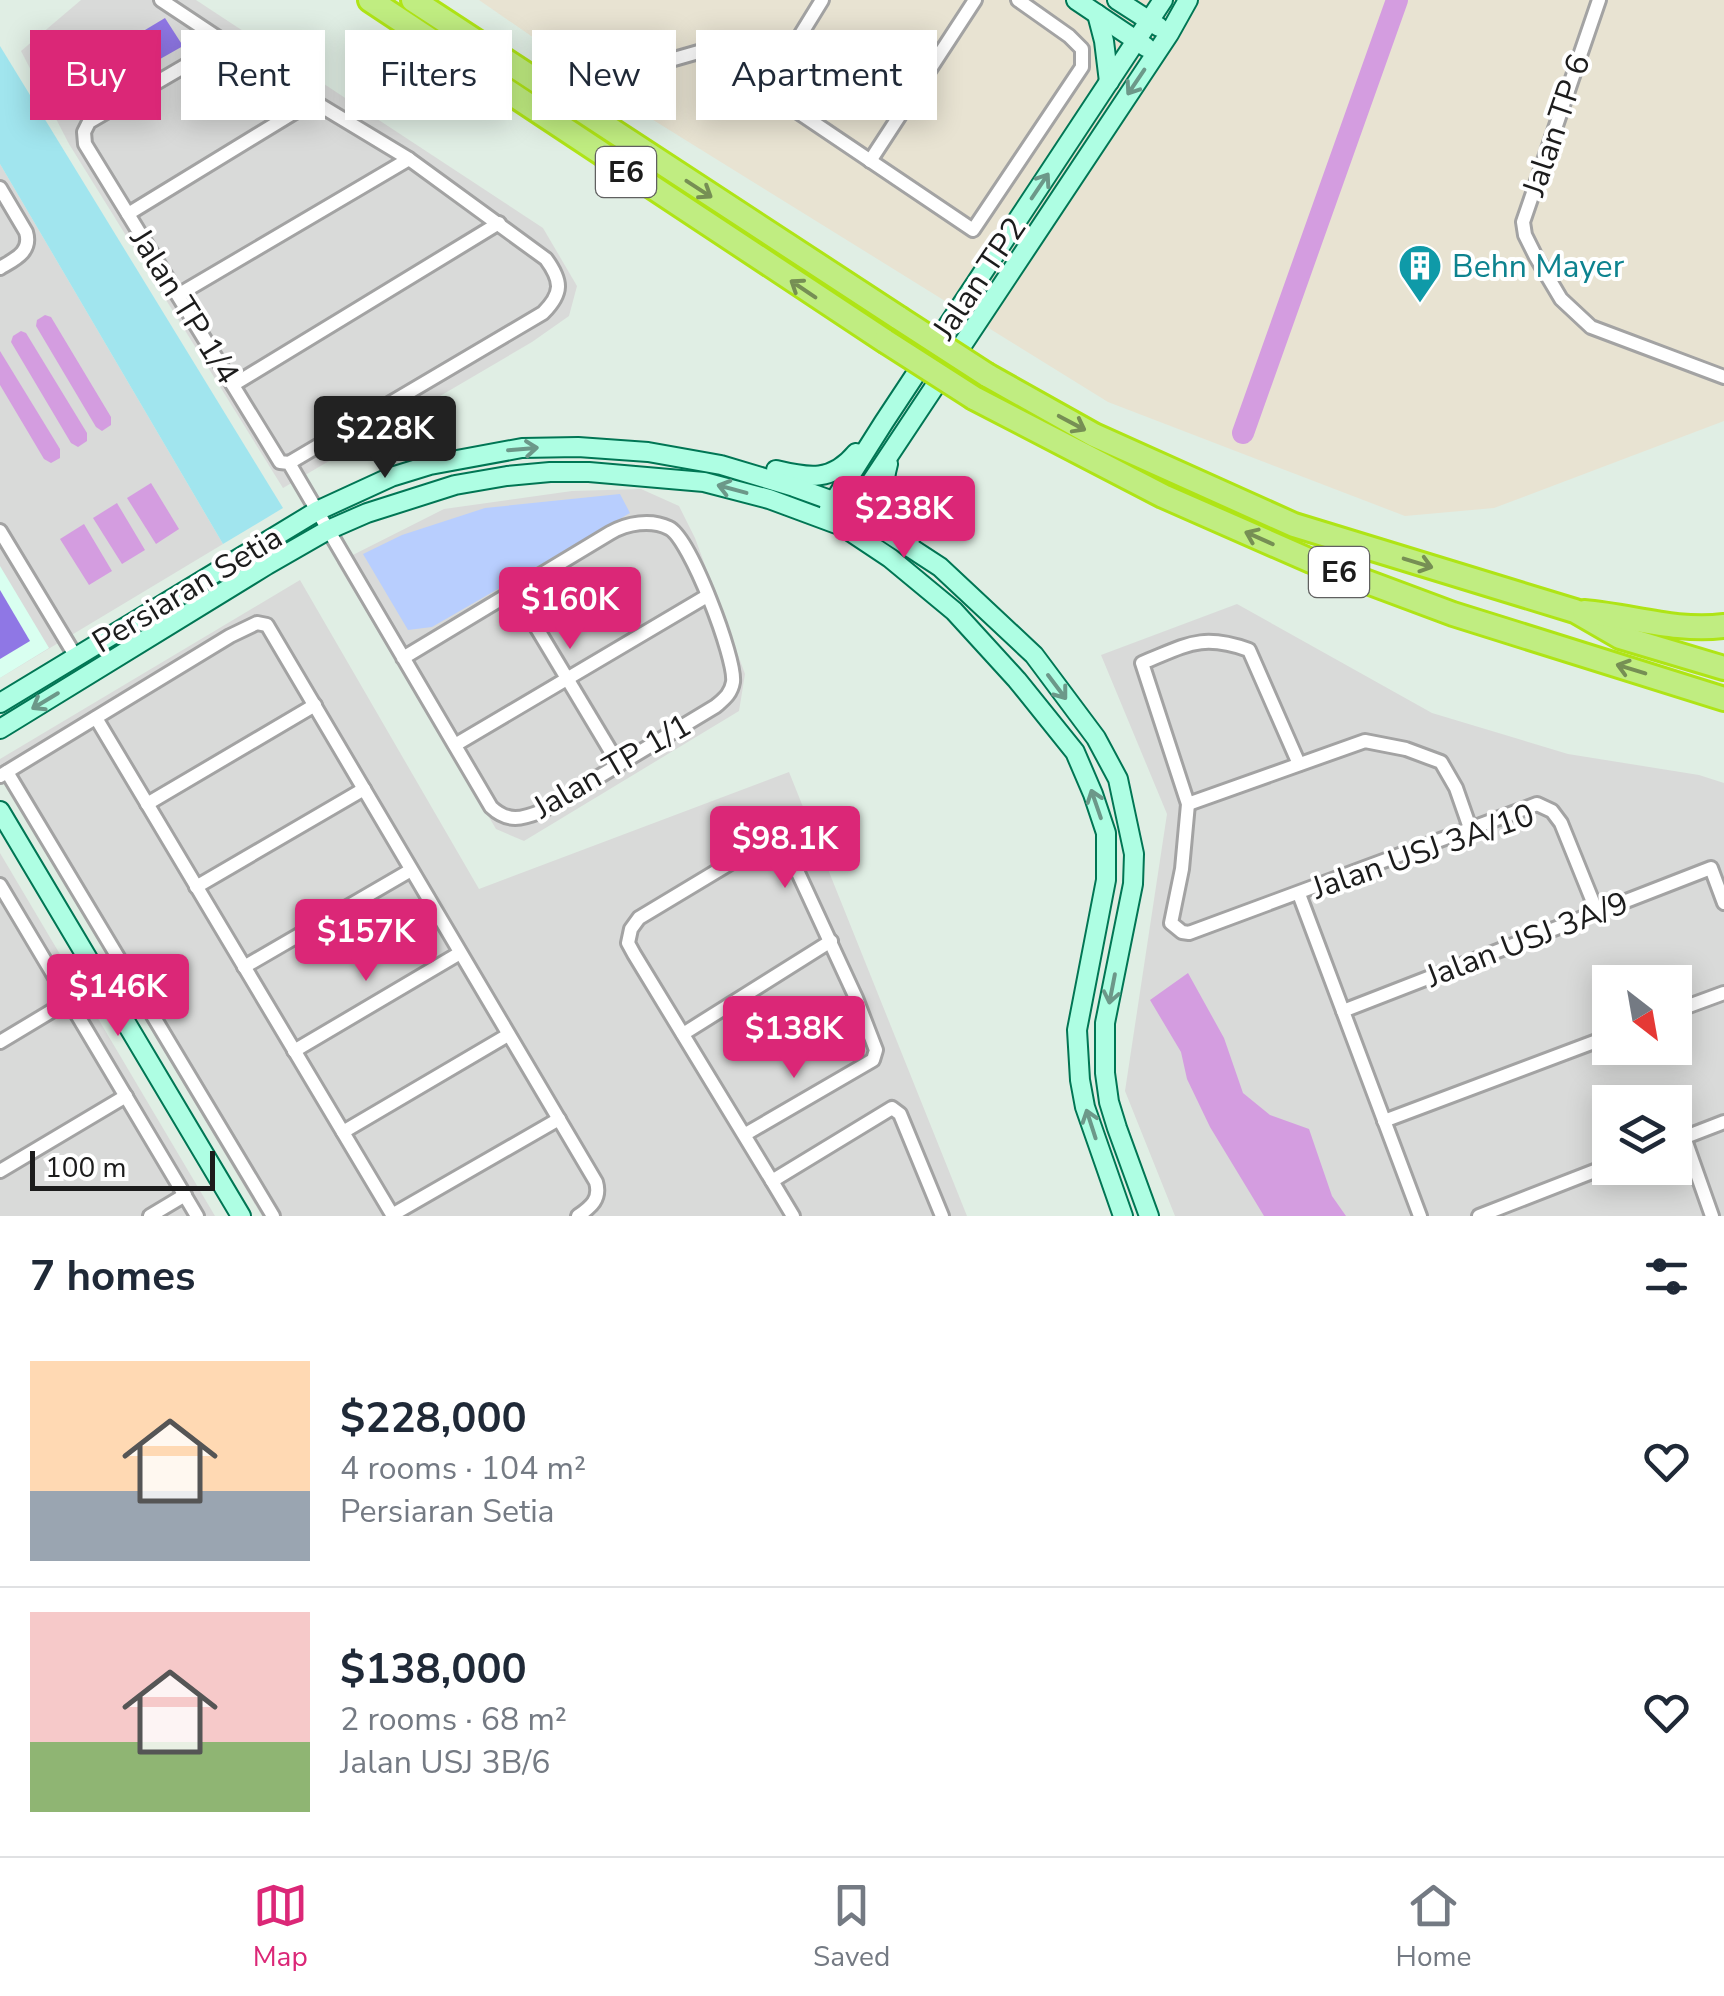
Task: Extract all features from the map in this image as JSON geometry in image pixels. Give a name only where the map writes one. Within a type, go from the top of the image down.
[{"type":"highway","name":"E6","points":[[370,0],[974,398],[1163,496],[1310,561],[1454,614],[1724,699]]},
{"type":"highway","name":"E6","points":[[413,0],[898,318],[1094,435],[1294,525],[1575,611],[1620,637],[1724,668]]},
{"type":"highway","points":[[1575,611],[1660,626],[1724,626]]},
{"type":"main road","points":[[1076,0],[1156,53]]},
{"type":"main road","points":[[1117,0],[1169,34]]},
{"type":"main road","name":"Jalan TP2","points":[[838,514],[884,422],[1164,0]]},
{"type":"main road","name":"Jalan TP2","points":[[838,514],[900,436],[1188,0]]},
{"type":"main road","points":[[1097,14],[1109,82]]},
{"type":"main road","points":[[648,452],[678,450],[802,476],[824,476],[846,465],[884,422]]},
{"type":"main road","points":[[900,436],[882,486],[887,510],[899,529],[973,586],[1008,620],[1034,656]]},
{"type":"main road","name":"Persiaran Setia","points":[[0,703],[317,511],[430,464],[522,448],[578,447],[648,452],[721,465],[794,486],[838,514],[940,567],[1034,656],[1096,738],[1118,779],[1134,854],[1133,884],[1105,1023],[1105,1074],[1116,1128],[1149,1216]]},
{"type":"main road","name":"Persiaran Setia","points":[[0,728],[328,530],[367,512],[455,484],[550,472],[589,472],[704,482],[838,514],[954,610],[1018,680],[1075,752],[1094,794],[1106,832],[1106,880],[1078,1030],[1080,1080],[1085,1107],[1123,1216]]},
{"type":"main road","points":[[76,656],[86,668],[96,670]]},
{"type":"main road","points":[[0,811],[241,1216]]},
{"type":"street","points":[[161,0],[207,30]]},
{"type":"street","points":[[804,30],[822,0]]},
{"type":"street","points":[[870,161],[975,0]]},
{"type":"street","points":[[809,120],[973,230],[1082,67],[1082,48],[1018,0]]},
{"type":"street","name":"Jalan TP 6","points":[[1599,0],[1523,222],[1525,235],[1561,300],[1591,327],[1724,376]]},
{"type":"street","name":"Jalan TP 1/4","points":[[181,68],[89,122],[84,132],[85,144],[280,462],[288,463],[328,530]]},
{"type":"street","points":[[288,463],[531,320],[552,304],[557,292],[558,281],[546,259],[409,158],[325,108]]},
{"type":"street","points":[[128,214],[282,120]]},
{"type":"street","points":[[178,295],[409,158]]},
{"type":"street","points":[[0,188],[28,239],[25,250],[0,268]]},
{"type":"street","points":[[233,385],[499,223]]},
{"type":"street","name":"Jalan TP 1/1","points":[[328,530],[491,807],[500,816],[513,820],[542,811],[716,706],[732,690],[734,670],[730,656],[686,544],[670,528],[650,524],[621,526],[514,590]]},
{"type":"street","points":[[0,531],[76,656]]},
{"type":"street","points":[[404,658],[514,590],[619,765]]},
{"type":"street","points":[[455,746],[707,596]]},
{"type":"street","points":[[273,1216],[4,774],[258,623],[266,625],[315,704],[596,1182],[596,1199],[578,1216]]},
{"type":"street","points":[[1299,764],[1249,650],[1226,642],[1198,640],[1142,663],[1188,804],[1365,741],[1406,749],[1441,762],[1456,788],[1470,828]]},
{"type":"street","points":[[147,804],[315,704]]},
{"type":"street","points":[[96,718],[393,1215],[558,1119]]},
{"type":"street","points":[[196,886],[364,789]]},
{"type":"street","name":"Jalan USJ 3A/10","points":[[1188,804],[1172,923],[1182,932],[1189,933],[1299,894],[1537,804],[1552,811],[1561,823],[1596,912]]},
{"type":"street","points":[[744,1135],[873,1060],[876,1050],[788,851],[766,844],[639,918],[631,929],[628,944],[793,1216]]},
{"type":"street","name":"Jalan USJ 3A/9","points":[[1343,1011],[1711,868],[1724,904]]},
{"type":"street","points":[[244,967],[411,870]]},
{"type":"street","points":[[0,885],[5,905],[70,1000],[197,1216]]},
{"type":"street","points":[[1299,894],[1420,1216]]},
{"type":"street","points":[[683,1034],[831,941]]},
{"type":"street","points":[[294,1051],[460,953]]},
{"type":"street","points":[[1692,1005],[1724,993]]},
{"type":"street","points":[[0,1042],[70,1000]]},
{"type":"street","points":[[343,1132],[508,1035]]},
{"type":"street","points":[[1384,1121],[1592,1043]]},
{"type":"street","points":[[0,1171],[126,1096]]},
{"type":"street","points":[[772,1181],[892,1108],[900,1114],[942,1216]]},
{"type":"street","points":[[1692,1134],[1724,1122]]},
{"type":"street","points":[[1692,1168],[1712,1216]]},
{"type":"street","points":[[1479,1216],[1592,1173]]},
{"type":"street","points":[[150,1216],[185,1195]]},
{"type":"shaded area","points":[[81,0],[196,0],[242,30],[181,30],[181,120],[325,120],[325,85],[345,98],[345,120],[379,120],[543,228],[577,286],[569,316],[532,342],[283,488],[57,120],[161,120],[161,30],[46,30]]},
{"type":"shaded area","points":[[479,0],[1724,0],[1724,421],[1494,508],[1405,516],[1108,402],[653,120],[676,120],[676,30],[532,30],[532,37]]},
{"type":"shaded area","points":[[165,18],[181,47],[161,59],[161,30],[145,30]]},
{"type":"shaded area","points":[[30,43],[30,68],[21,51]]},
{"type":"shaded area","points":[[0,46],[30,95],[30,120],[45,120],[283,508],[223,544],[0,164]]},
{"type":"shaded area","points":[[0,164],[223,544],[0,678]]},
{"type":"shaded area","points":[[45,315],[51,317],[111,417],[111,425],[102,431],[36,326],[37,320]]},
{"type":"shaded area","points":[[21,331],[26,333],[87,433],[87,441],[78,447],[71,443],[11,342]]},
{"type":"shaded area","points":[[0,351],[60,449],[60,458],[51,463],[44,459],[0,385]]},
{"type":"shaded area","points":[[151,483],[179,529],[156,544],[127,498]]},
{"type":"shaded area","points":[[641,489],[679,506],[695,538],[745,674],[739,711],[524,841],[496,829],[337,563],[444,509],[572,491]]},
{"type":"shaded area","points":[[620,494],[630,513],[432,627],[408,630],[363,554],[402,535],[485,508]]},
{"type":"shaded area","points":[[117,503],[145,550],[122,564],[93,518]]},
{"type":"shaded area","points":[[84,524],[112,571],[89,585],[60,539]]},
{"type":"shaded area","points":[[0,566],[49,648],[0,678]]},
{"type":"shaded area","points":[[300,580],[479,889],[789,772],[967,1216],[262,1216],[0,776],[0,759]]},
{"type":"shaded area","points":[[0,590],[30,641],[0,659]]},
{"type":"shaded area","points":[[1237,604],[1432,713],[1568,754],[1699,775],[1724,783],[1724,1216],[1175,1216],[1125,1091],[1167,814],[1101,655]]},
{"type":"shaded area","points":[[0,853],[215,1216],[0,1216]]},
{"type":"shaded area","points":[[1188,973],[1224,1038],[1243,1093],[1270,1115],[1309,1129],[1332,1196],[1346,1216],[1264,1216],[1210,1127],[1187,1079],[1181,1052],[1150,1000]]},
{"type":"waterway","points":[[1243,433],[1397,0]]},
{"type":"place","name":"Behn Mayer","points":[[1420,304]]}]
